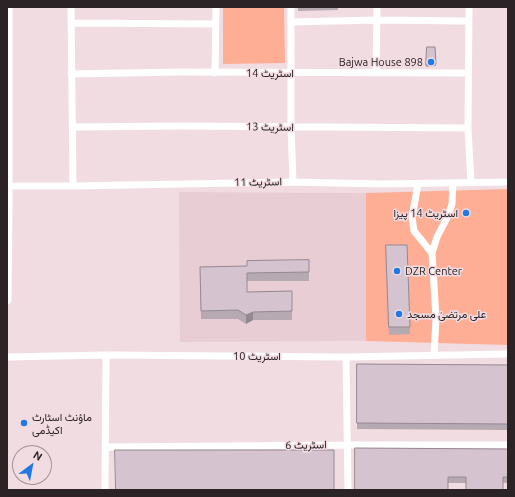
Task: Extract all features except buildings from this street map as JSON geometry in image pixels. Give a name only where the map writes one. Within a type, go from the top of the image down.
[{"type":"main road","points":[[7,300],[8,7]]},
{"type":"street","points":[[71,7],[73,186]]},
{"type":"street","points":[[215,73],[216,7]]},
{"type":"street","points":[[291,7],[291,127],[293,182]]},
{"type":"street","points":[[376,7],[376,73]]},
{"type":"street","points":[[469,7],[468,128],[471,183]]},
{"type":"street","points":[[291,22],[469,20]]},
{"type":"street","points":[[71,23],[216,24]]},
{"type":"street","name":"اسٹریٹ 14","points":[[71,74],[468,73]]},
{"type":"street","name":"اسٹریٹ 13","points":[[72,127],[180,126],[468,128]]},
{"type":"street","name":"اسٹریٹ 11","points":[[8,186],[293,182],[382,184],[508,182]]},
{"type":"street","points":[[434,355],[436,318],[432,253],[437,237],[452,204],[454,183]]},
{"type":"street","points":[[418,184],[412,217],[414,231],[432,253]]},
{"type":"street","name":"اسٹریٹ 10","points":[[7,357],[106,355],[346,357],[508,354]]},
{"type":"street","points":[[105,490],[106,355]]},
{"type":"street","points":[[346,357],[348,490]]},
{"type":"street","name":"اسٹریٹ 6","points":[[105,447],[508,445]]},
{"type":"shaded area","points":[[223,7],[284,7],[285,63],[223,64]]},
{"type":"shaded area","points":[[508,189],[508,345],[366,341],[366,193]]},
{"type":"shaded area","points":[[179,192],[366,193],[366,341],[180,342]]},
{"type":"place","name":"Bajwa House 898","points":[[431,62]]},
{"type":"place","name":"اسٹریٹ 14 پیزا","points":[[466,213]]},
{"type":"place","name":"DZR Center","points":[[397,271]]},
{"type":"place","name":"علی مرتضیٰ مسجد","points":[[399,314]]},
{"type":"place","name":"ماؤنٹ اسٹارٹ اکیڈمی","points":[[24,423]]}]
